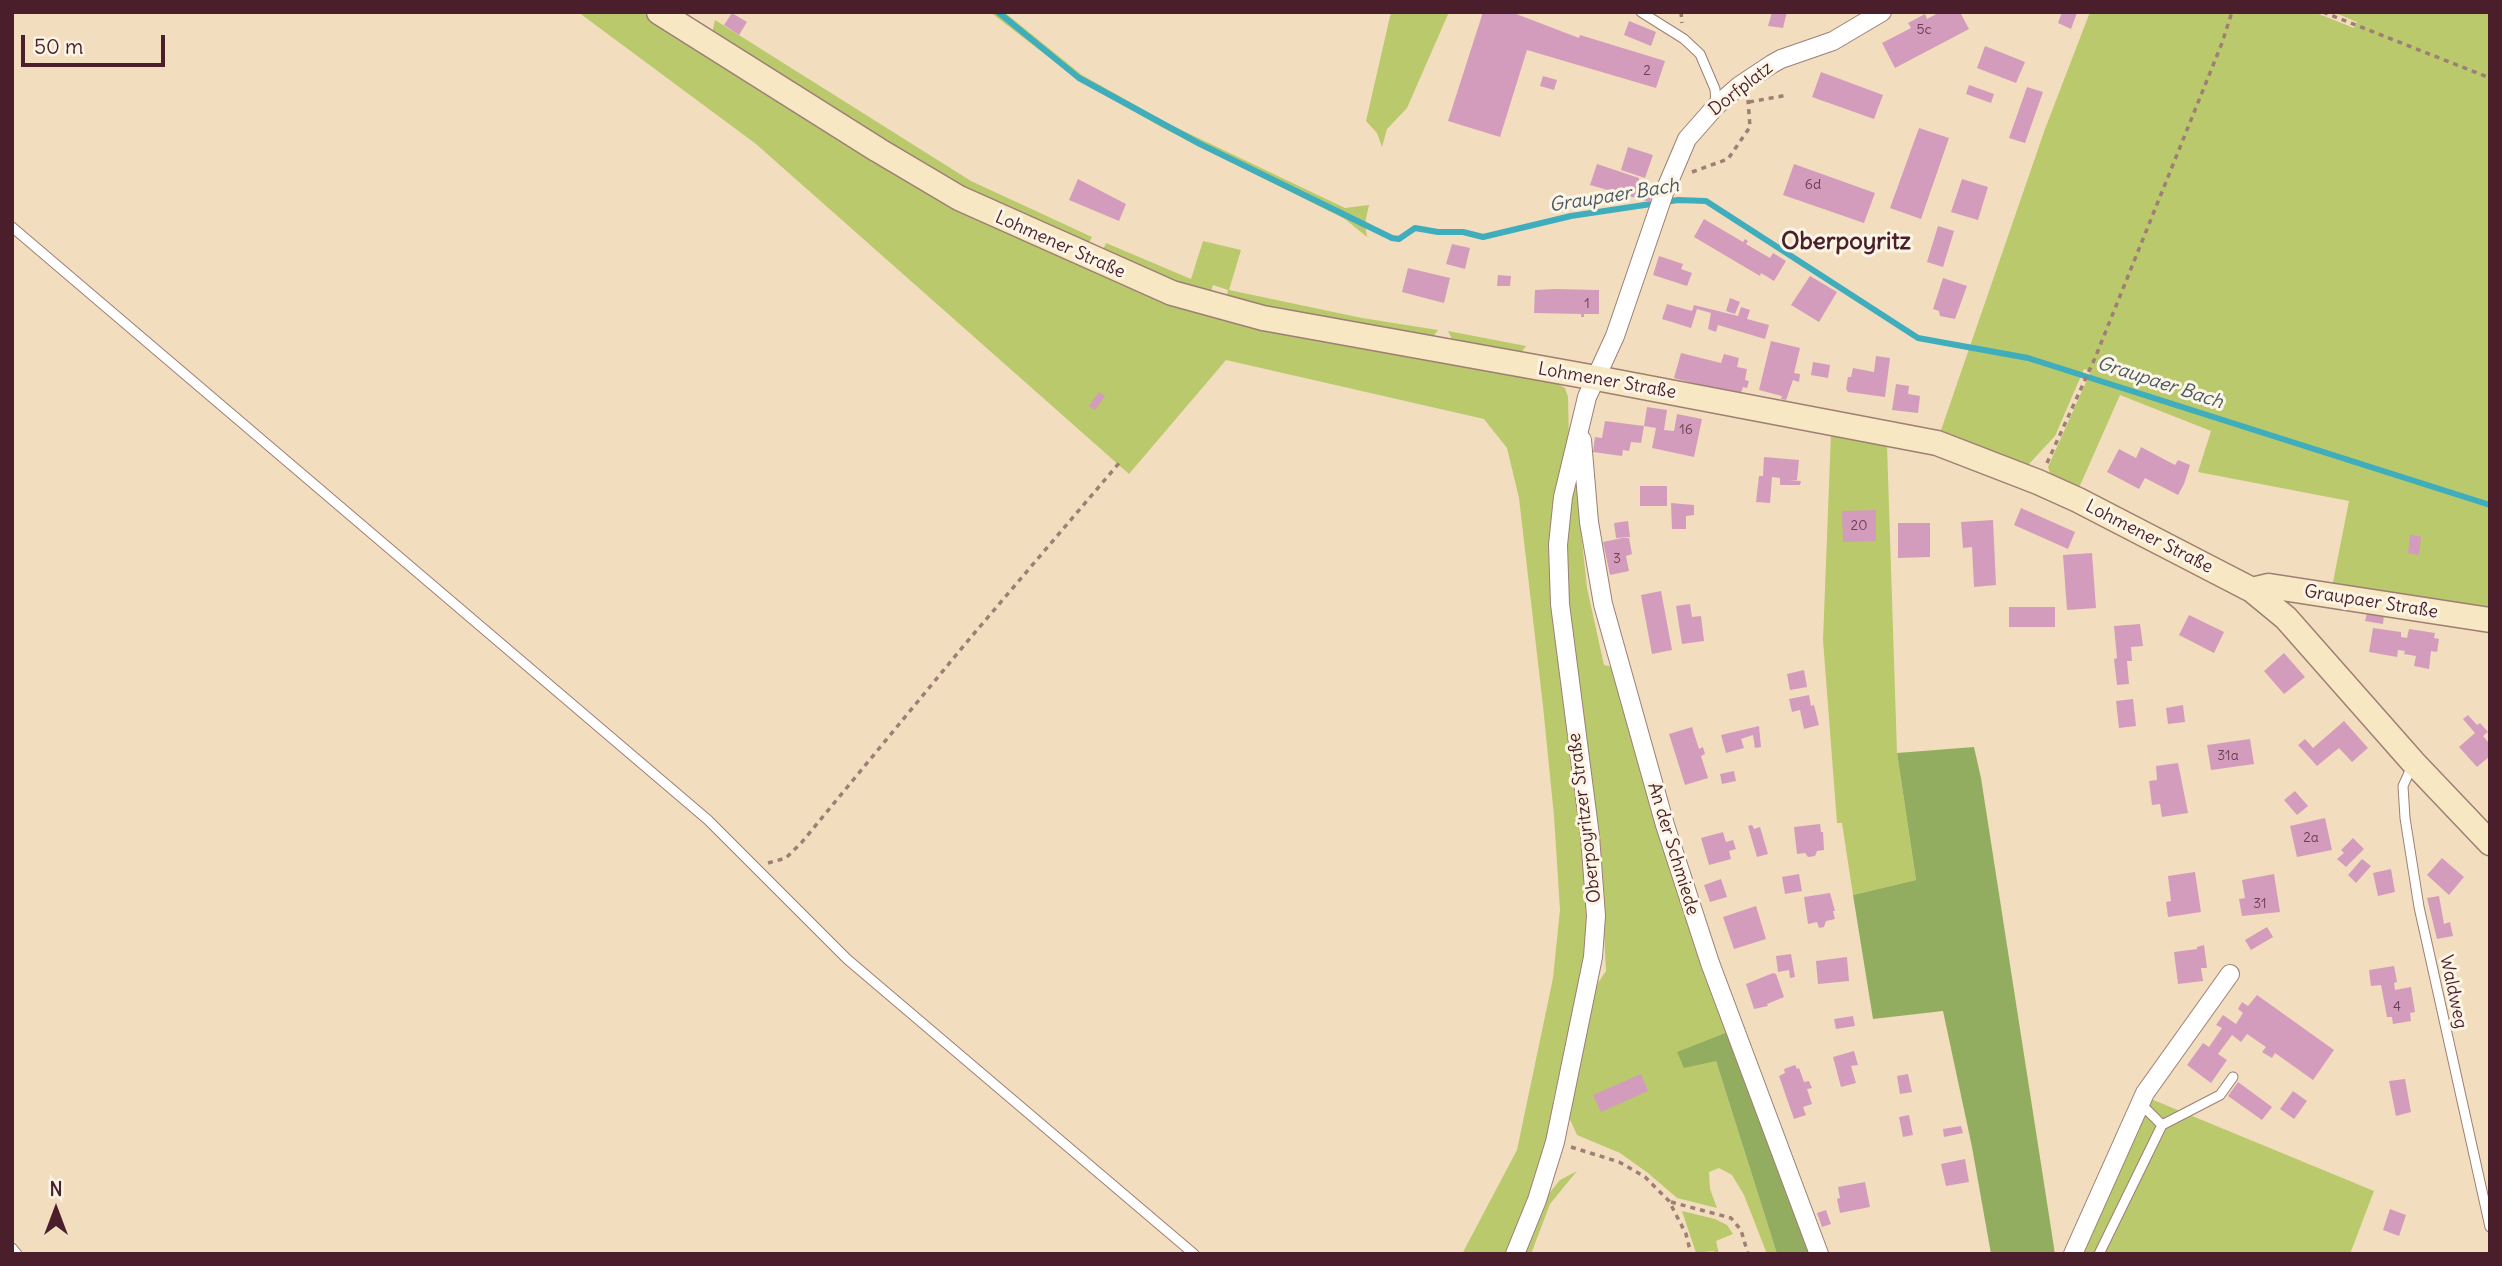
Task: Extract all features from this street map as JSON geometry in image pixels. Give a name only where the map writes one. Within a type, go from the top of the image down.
[{"type":"main road","name":"Lohmener Straße","points":[[659,12],[959,198],[1162,289],[1199,302],[1263,318],[1937,443],[2078,500],[2252,590],[2286,618],[2413,762],[2490,843]]},
{"type":"main road","name":"Graupaer Straße","points":[[2252,590],[2269,586],[2490,620]]},
{"type":"street","name":"Dorfplatz","points":[[1596,378],[1615,336],[1657,213],[1687,139],[1716,106],[1739,86],[1781,59],[1833,41],[1882,12]]},
{"type":"street","name":"Oberpoyritzer Straße","points":[[1514,1254],[1537,1200],[1555,1142],[1593,957],[1596,916],[1590,836],[1560,604],[1558,545],[1563,497],[1587,397],[1596,378]]},
{"type":"street","name":"An der Schmiede","points":[[1581,429],[1588,522],[1603,604],[1665,825],[1710,963],[1819,1254]]},
{"type":"street","points":[[2073,1254],[2145,1093],[2230,974]]},
{"type":"lane","points":[[1641,12],[1684,39],[1700,54],[1716,89],[1716,106]]},
{"type":"lane","points":[[12,227],[708,820],[847,959],[1194,1254]]},
{"type":"lane","name":"Waldweg","points":[[2413,762],[2403,786],[2405,818],[2417,894],[2490,1227]]},
{"type":"lane","points":[[2099,1254],[2162,1125],[2220,1095],[2234,1077]]},
{"type":"lane","points":[[2140,1103],[2162,1125]]},
{"type":"lane","points":[[12,1248],[17,1254]]},
{"type":"path","points":[[2044,470],[2087,373],[2222,43],[2232,12]]},
{"type":"path","points":[[2323,12],[2490,78]]},
{"type":"path","points":[[1668,186],[1728,159],[1750,127],[1750,102],[1739,86]]},
{"type":"path","points":[[756,866],[786,858],[802,842],[1120,462]]},
{"type":"path","points":[[1555,1142],[1619,1162],[1645,1177],[1669,1202],[1686,1234],[1691,1254]]},
{"type":"path","points":[[1669,1202],[1731,1218],[1741,1230],[1748,1254]]},
{"type":"green space","points":[[578,12],[641,12],[697,46],[1143,291],[1552,381],[1565,388],[1568,397],[1569,441],[1556,500],[1589,888],[1585,959],[1569,1043],[1565,1046],[1553,1102],[1555,1107],[1547,1144],[1533,1191],[1507,1254],[1462,1254],[1517,1150],[1553,978],[1560,910],[1543,706],[1519,498],[1507,448],[1484,419],[1226,360],[1129,474],[756,144]]},
{"type":"green space","points":[[990,12],[1004,12],[1082,75],[1169,124],[1345,208],[1369,205],[1365,223],[1367,237],[1345,219],[1163,128],[1077,79]]},
{"type":"green space","points":[[1391,12],[1449,12],[1407,108],[1387,129],[1382,147],[1377,133],[1366,121]]},
{"type":"green space","points":[[2090,12],[2314,12],[2354,28],[2357,22],[2333,12],[2490,12],[2490,614],[2332,587],[2349,501],[2198,472],[2211,431],[2120,395],[2078,490],[2051,476],[2048,467],[2091,371],[2084,369],[2055,436],[2028,465],[1940,433],[2045,129]]},
{"type":"green space","points":[[715,20],[971,181],[1092,237],[1087,246],[943,180],[712,33]]},
{"type":"green space","points":[[1203,241],[1241,250],[1229,290],[1362,318],[1438,330],[1432,338],[1226,299],[1228,290],[1213,285],[1210,294],[1168,280],[1102,252],[1106,243],[1191,279]]},
{"type":"green space","points":[[1448,331],[1526,346],[1520,354],[1453,341]]},
{"type":"green space","points":[[1831,433],[1887,445],[1897,753],[1916,880],[1853,895],[1842,823],[1837,823],[1823,640]]},
{"type":"green space","points":[[1574,467],[1582,500],[1578,503],[1587,588],[1604,665],[1613,667],[1662,836],[1730,1031],[1678,1052],[1716,1061],[1777,1254],[1767,1254],[1744,1195],[1732,1175],[1719,1168],[1709,1172],[1710,1189],[1717,1208],[1677,1198],[1620,1153],[1577,1135],[1568,1115],[1588,1009],[1606,971],[1603,912],[1565,602],[1566,544]]},
{"type":"green space","points":[[1974,747],[2055,1254],[1991,1254],[1943,1011],[1873,1019],[1853,895],[1916,880],[1897,753]]},
{"type":"green space","points":[[1730,1031],[1814,1254],[1777,1254],[1716,1061],[1684,1068],[1677,1052]]},
{"type":"green space","points":[[2151,1099],[2374,1191],[2350,1254],[2081,1254]]},
{"type":"green space","points":[[1577,1171],[1550,1204],[1531,1254],[1521,1254],[1547,1196],[1560,1180]]},
{"type":"green space","points":[[1682,1211],[1715,1219],[1727,1225],[1733,1234],[1716,1241],[1719,1254],[1714,1251],[1696,1253]]},
{"type":"building","points":[[1483,12],[1511,12],[1579,38],[1580,35],[1665,61],[1656,88],[1527,50],[1500,137],[1448,121]]},
{"type":"building","points":[[1772,12],[1787,12],[1783,28],[1768,26]]},
{"type":"building","points":[[1940,12],[1960,12],[1969,29],[1895,68],[1882,43],[1911,28],[1908,23],[1925,14],[1927,19]]},
{"type":"building","points":[[2062,12],[2077,13],[2071,29],[2058,23]]},
{"type":"building","points":[[732,13],[747,22],[739,35],[724,25]]},
{"type":"building","points":[[1629,21],[1656,32],[1651,46],[1624,35]]},
{"type":"building","points":[[1985,46],[2025,62],[2016,83],[1977,68]]},
{"type":"building","points":[[1821,72],[1883,95],[1874,119],[1812,97]]},
{"type":"building","points":[[1543,76],[1557,80],[1554,90],[1540,86]]},
{"type":"building","points":[[1969,85],[1994,94],[1991,103],[1966,94]]},
{"type":"building","points":[[2027,87],[2043,92],[2025,143],[2009,138]]},
{"type":"building","points":[[1919,128],[1949,138],[1921,219],[1890,208]]},
{"type":"building","points":[[1628,147],[1653,155],[1645,178],[1621,170]]},
{"type":"building","points":[[1597,164],[1655,186],[1650,202],[1590,185]]},
{"type":"building","points":[[1794,164],[1875,193],[1864,223],[1783,195]]},
{"type":"building","points":[[1078,179],[1126,204],[1119,221],[1069,200]]},
{"type":"building","points":[[1962,179],[1988,187],[1978,220],[1951,212]]},
{"type":"building","points":[[1704,219],[1743,242],[1745,239],[1748,241],[1746,244],[1770,258],[1773,253],[1786,261],[1774,281],[1761,273],[1760,276],[1694,237]]},
{"type":"building","points":[[1938,226],[1954,231],[1943,267],[1927,262]]},
{"type":"building","points":[[1452,244],[1470,248],[1465,269],[1446,264]]},
{"type":"building","points":[[1659,256],[1683,264],[1681,269],[1692,273],[1687,286],[1653,275]]},
{"type":"building","points":[[1408,268],[1450,278],[1444,303],[1402,292]]},
{"type":"building","points":[[1498,275],[1511,276],[1510,286],[1497,286]]},
{"type":"building","points":[[1810,276],[1837,292],[1819,322],[1791,305]]},
{"type":"building","points":[[1943,278],[1967,286],[1955,319],[1940,316],[1939,311],[1933,309]]},
{"type":"building","points":[[1535,290],[1599,290],[1599,314],[1584,314],[1584,317],[1581,317],[1581,314],[1534,313]]},
{"type":"building","points":[[1730,298],[1740,302],[1735,314],[1726,311]]},
{"type":"building","points":[[1667,304],[1692,311],[1694,305],[1738,316],[1741,307],[1750,310],[1747,319],[1769,325],[1765,339],[1718,325],[1716,332],[1708,329],[1711,313],[1697,309],[1691,328],[1662,319]]},
{"type":"building","points":[[1771,341],[1800,348],[1794,373],[1800,374],[1799,382],[1793,380],[1786,400],[1781,399],[1782,396],[1759,390]]},
{"type":"building","points":[[1681,353],[1721,363],[1724,354],[1739,358],[1737,367],[1747,369],[1747,388],[1743,387],[1740,396],[1674,378]]},
{"type":"building","points":[[1876,356],[1890,358],[1885,397],[1848,392],[1848,377],[1851,377],[1853,368],[1874,372]]},
{"type":"building","points":[[1813,362],[1830,365],[1828,378],[1811,375]]},
{"type":"building","points":[[1896,384],[1909,386],[1908,394],[1920,396],[1918,413],[1892,410]]},
{"type":"building","points":[[1099,392],[1105,396],[1095,410],[1089,406]]},
{"type":"building","points":[[1647,407],[1667,410],[1664,430],[1674,431],[1677,414],[1702,419],[1694,457],[1652,448],[1656,428],[1644,426]]},
{"type":"building","points":[[1605,421],[1644,426],[1641,443],[1631,442],[1629,451],[1623,450],[1622,456],[1593,452],[1595,437],[1602,438]]},
{"type":"building","points":[[2141,447],[2175,465],[2178,460],[2190,465],[2178,495],[2145,478],[2139,489],[2107,472],[2119,449],[2136,458]]},
{"type":"building","points":[[1764,457],[1799,460],[1797,480],[1789,480],[1801,481],[1800,485],[1780,485],[1780,478],[1772,477],[1770,503],[1756,502],[1759,476],[1763,476]]},
{"type":"building","points":[[1640,486],[1667,486],[1667,506],[1640,506]]},
{"type":"building","points":[[1671,503],[1694,505],[1694,515],[1686,516],[1686,529],[1672,529]]},
{"type":"building","points":[[2021,508],[2075,532],[2068,549],[2014,525]]},
{"type":"building","points":[[1876,510],[1876,541],[1843,542],[1842,511]]},
{"type":"building","points":[[1993,520],[1996,585],[1974,587],[1972,547],[1963,548],[1961,522]]},
{"type":"building","points":[[1628,521],[1630,537],[1616,538],[1614,523]]},
{"type":"building","points":[[1898,523],[1930,523],[1930,557],[1898,558]]},
{"type":"building","points":[[2410,535],[2421,536],[2419,555],[2408,553]]},
{"type":"building","points":[[1629,538],[1632,554],[1626,556],[1629,571],[1610,575],[1603,542]]},
{"type":"building","points":[[2092,553],[2096,608],[2067,610],[2063,555]]},
{"type":"building","points":[[1661,591],[1672,650],[1652,654],[1641,595]]},
{"type":"building","points":[[1690,604],[1692,617],[1701,616],[1704,641],[1682,644],[1676,606]]},
{"type":"building","points":[[2009,607],[2055,607],[2055,627],[2009,627]]},
{"type":"building","points":[[2367,613],[2384,615],[2383,624],[2365,621]]},
{"type":"building","points":[[2189,615],[2224,632],[2214,653],[2179,635]]},
{"type":"building","points":[[2140,624],[2143,646],[2131,647],[2132,661],[2127,661],[2129,684],[2117,685],[2114,626]]},
{"type":"building","points":[[2373,628],[2401,632],[2401,637],[2407,638],[2409,629],[2435,633],[2434,638],[2439,639],[2437,652],[2431,651],[2429,669],[2414,666],[2416,656],[2404,654],[2405,651],[2398,650],[2397,657],[2369,652]]},
{"type":"building","points":[[2284,653],[2305,677],[2284,694],[2264,671]]},
{"type":"building","points":[[1804,670],[1807,687],[1790,690],[1787,674]]},
{"type":"building","points":[[1809,695],[1819,725],[1804,729],[1800,710],[1792,712],[1789,699]]},
{"type":"building","points":[[2133,699],[2136,726],[2119,728],[2116,701]]},
{"type":"building","points":[[2183,705],[2185,722],[2168,724],[2166,708]]},
{"type":"building","points":[[2468,715],[2488,732],[2483,736],[2490,744],[2490,756],[2477,767],[2459,747],[2475,733],[2463,719]]},
{"type":"building","points":[[2344,721],[2368,748],[2352,762],[2339,748],[2317,766],[2298,745],[2305,739],[2313,748]]},
{"type":"building","points":[[1759,726],[1761,747],[1755,748],[1753,735],[1741,739],[1744,748],[1726,753],[1721,735]]},
{"type":"building","points":[[1692,727],[1699,749],[1703,747],[1705,754],[1701,756],[1708,778],[1685,785],[1669,734]]},
{"type":"building","points":[[2250,739],[2254,764],[2211,770],[2207,745]]},
{"type":"building","points":[[2178,763],[2188,813],[2162,817],[2160,804],[2152,805],[2149,781],[2157,780],[2156,766]]},
{"type":"building","points":[[1734,771],[1736,781],[1722,784],[1720,774]]},
{"type":"building","points":[[2295,791],[2308,806],[2297,815],[2284,800]]},
{"type":"building","points":[[2325,818],[2332,850],[2297,857],[2290,826]]},
{"type":"building","points":[[1820,824],[1824,850],[1817,851],[1815,856],[1797,854],[1794,827]]},
{"type":"building","points":[[1752,825],[1754,829],[1760,827],[1768,854],[1757,857],[1748,826]]},
{"type":"building","points":[[1723,832],[1726,842],[1733,840],[1736,849],[1729,851],[1731,859],[1709,865],[1701,838]]},
{"type":"building","points":[[2353,838],[2364,849],[2346,867],[2337,859],[2344,853],[2341,850]]},
{"type":"building","points":[[2442,858],[2464,877],[2449,895],[2427,875]]},
{"type":"building","points":[[2362,859],[2371,866],[2356,883],[2348,875]]},
{"type":"building","points":[[2391,869],[2395,892],[2378,896],[2373,873]]},
{"type":"building","points":[[2195,872],[2201,912],[2168,917],[2166,902],[2171,901],[2168,876]]},
{"type":"building","points":[[1799,874],[1802,891],[1785,894],[1782,877]]},
{"type":"building","points":[[2274,874],[2280,912],[2242,916],[2239,899],[2245,898],[2242,880]]},
{"type":"building","points":[[1721,879],[1727,897],[1710,902],[1704,885]]},
{"type":"building","points":[[1830,893],[1835,919],[1826,921],[1824,927],[1819,928],[1817,922],[1808,924],[1804,897]]},
{"type":"building","points":[[2439,896],[2444,924],[2450,922],[2453,936],[2437,939],[2427,898]]},
{"type":"building","points":[[1756,906],[1766,939],[1734,949],[1723,917]]},
{"type":"building","points":[[2267,927],[2273,937],[2251,950],[2245,940]]},
{"type":"building","points":[[2204,945],[2207,968],[2201,968],[2203,981],[2178,984],[2174,952],[2197,949]]},
{"type":"building","points":[[1791,954],[1795,977],[1790,978],[1789,970],[1778,972],[1776,956]]},
{"type":"building","points":[[1847,957],[1849,981],[1818,984],[1816,961]]},
{"type":"building","points":[[2394,966],[2397,982],[2394,983],[2395,990],[2411,987],[2415,1012],[2410,1013],[2411,1021],[2393,1024],[2392,1017],[2387,1017],[2381,985],[2371,986],[2369,970]]},
{"type":"building","points":[[1776,974],[1784,997],[1767,1004],[1768,1006],[1754,1009],[1746,984]]},
{"type":"building","points":[[2257,995],[2334,1050],[2313,1080],[2275,1053],[2272,1058],[2262,1052],[2266,1047],[2247,1034],[2241,1042],[2232,1035],[2218,1054],[2227,1060],[2211,1083],[2187,1065],[2203,1043],[2209,1047],[2222,1028],[2216,1025],[2223,1015],[2236,1024],[2243,1013],[2238,1009],[2242,1002],[2248,1006]]},
{"type":"building","points":[[1853,1016],[1855,1026],[1836,1029],[1834,1019]]},
{"type":"building","points":[[1854,1051],[1858,1065],[1851,1066],[1856,1083],[1841,1087],[1833,1057]]},
{"type":"building","points":[[1795,1065],[1799,1068],[1804,1082],[1809,1081],[1812,1088],[1807,1089],[1812,1104],[1803,1107],[1806,1115],[1794,1119],[1779,1076],[1785,1073],[1784,1069]]},
{"type":"building","points":[[1641,1074],[1648,1091],[1601,1112],[1593,1095]]},
{"type":"building","points":[[1908,1074],[1912,1092],[1900,1094],[1897,1076]]},
{"type":"building","points":[[2405,1079],[2411,1112],[2396,1116],[2389,1081]]},
{"type":"building","points":[[2238,1082],[2272,1107],[2262,1120],[2228,1096]]},
{"type":"building","points":[[2293,1091],[2307,1101],[2294,1119],[2280,1109]]},
{"type":"building","points":[[1909,1115],[1913,1135],[1903,1137],[1899,1117]]},
{"type":"building","points":[[1961,1126],[1963,1133],[1944,1137],[1943,1129]]},
{"type":"building","points":[[1965,1159],[1969,1182],[1946,1186],[1941,1164]]},
{"type":"building","points":[[1865,1182],[1870,1207],[1840,1213],[1838,1187]]},
{"type":"building","points":[[2390,1209],[2406,1215],[2399,1236],[2383,1230]]},
{"type":"building","points":[[1826,1210],[1831,1224],[1822,1227],[1817,1213]]},
{"type":"waterway","name":"Graupaer Bach","points":[[998,12],[1079,78],[1200,144],[1392,238],[1399,239],[1415,228],[1463,232],[1483,237],[1571,216],[1678,200],[1706,201],[1918,338],[2028,358],[2490,505]]},
{"type":"district","name":"Oberpoyritz","points":[[1846,242]]}]
